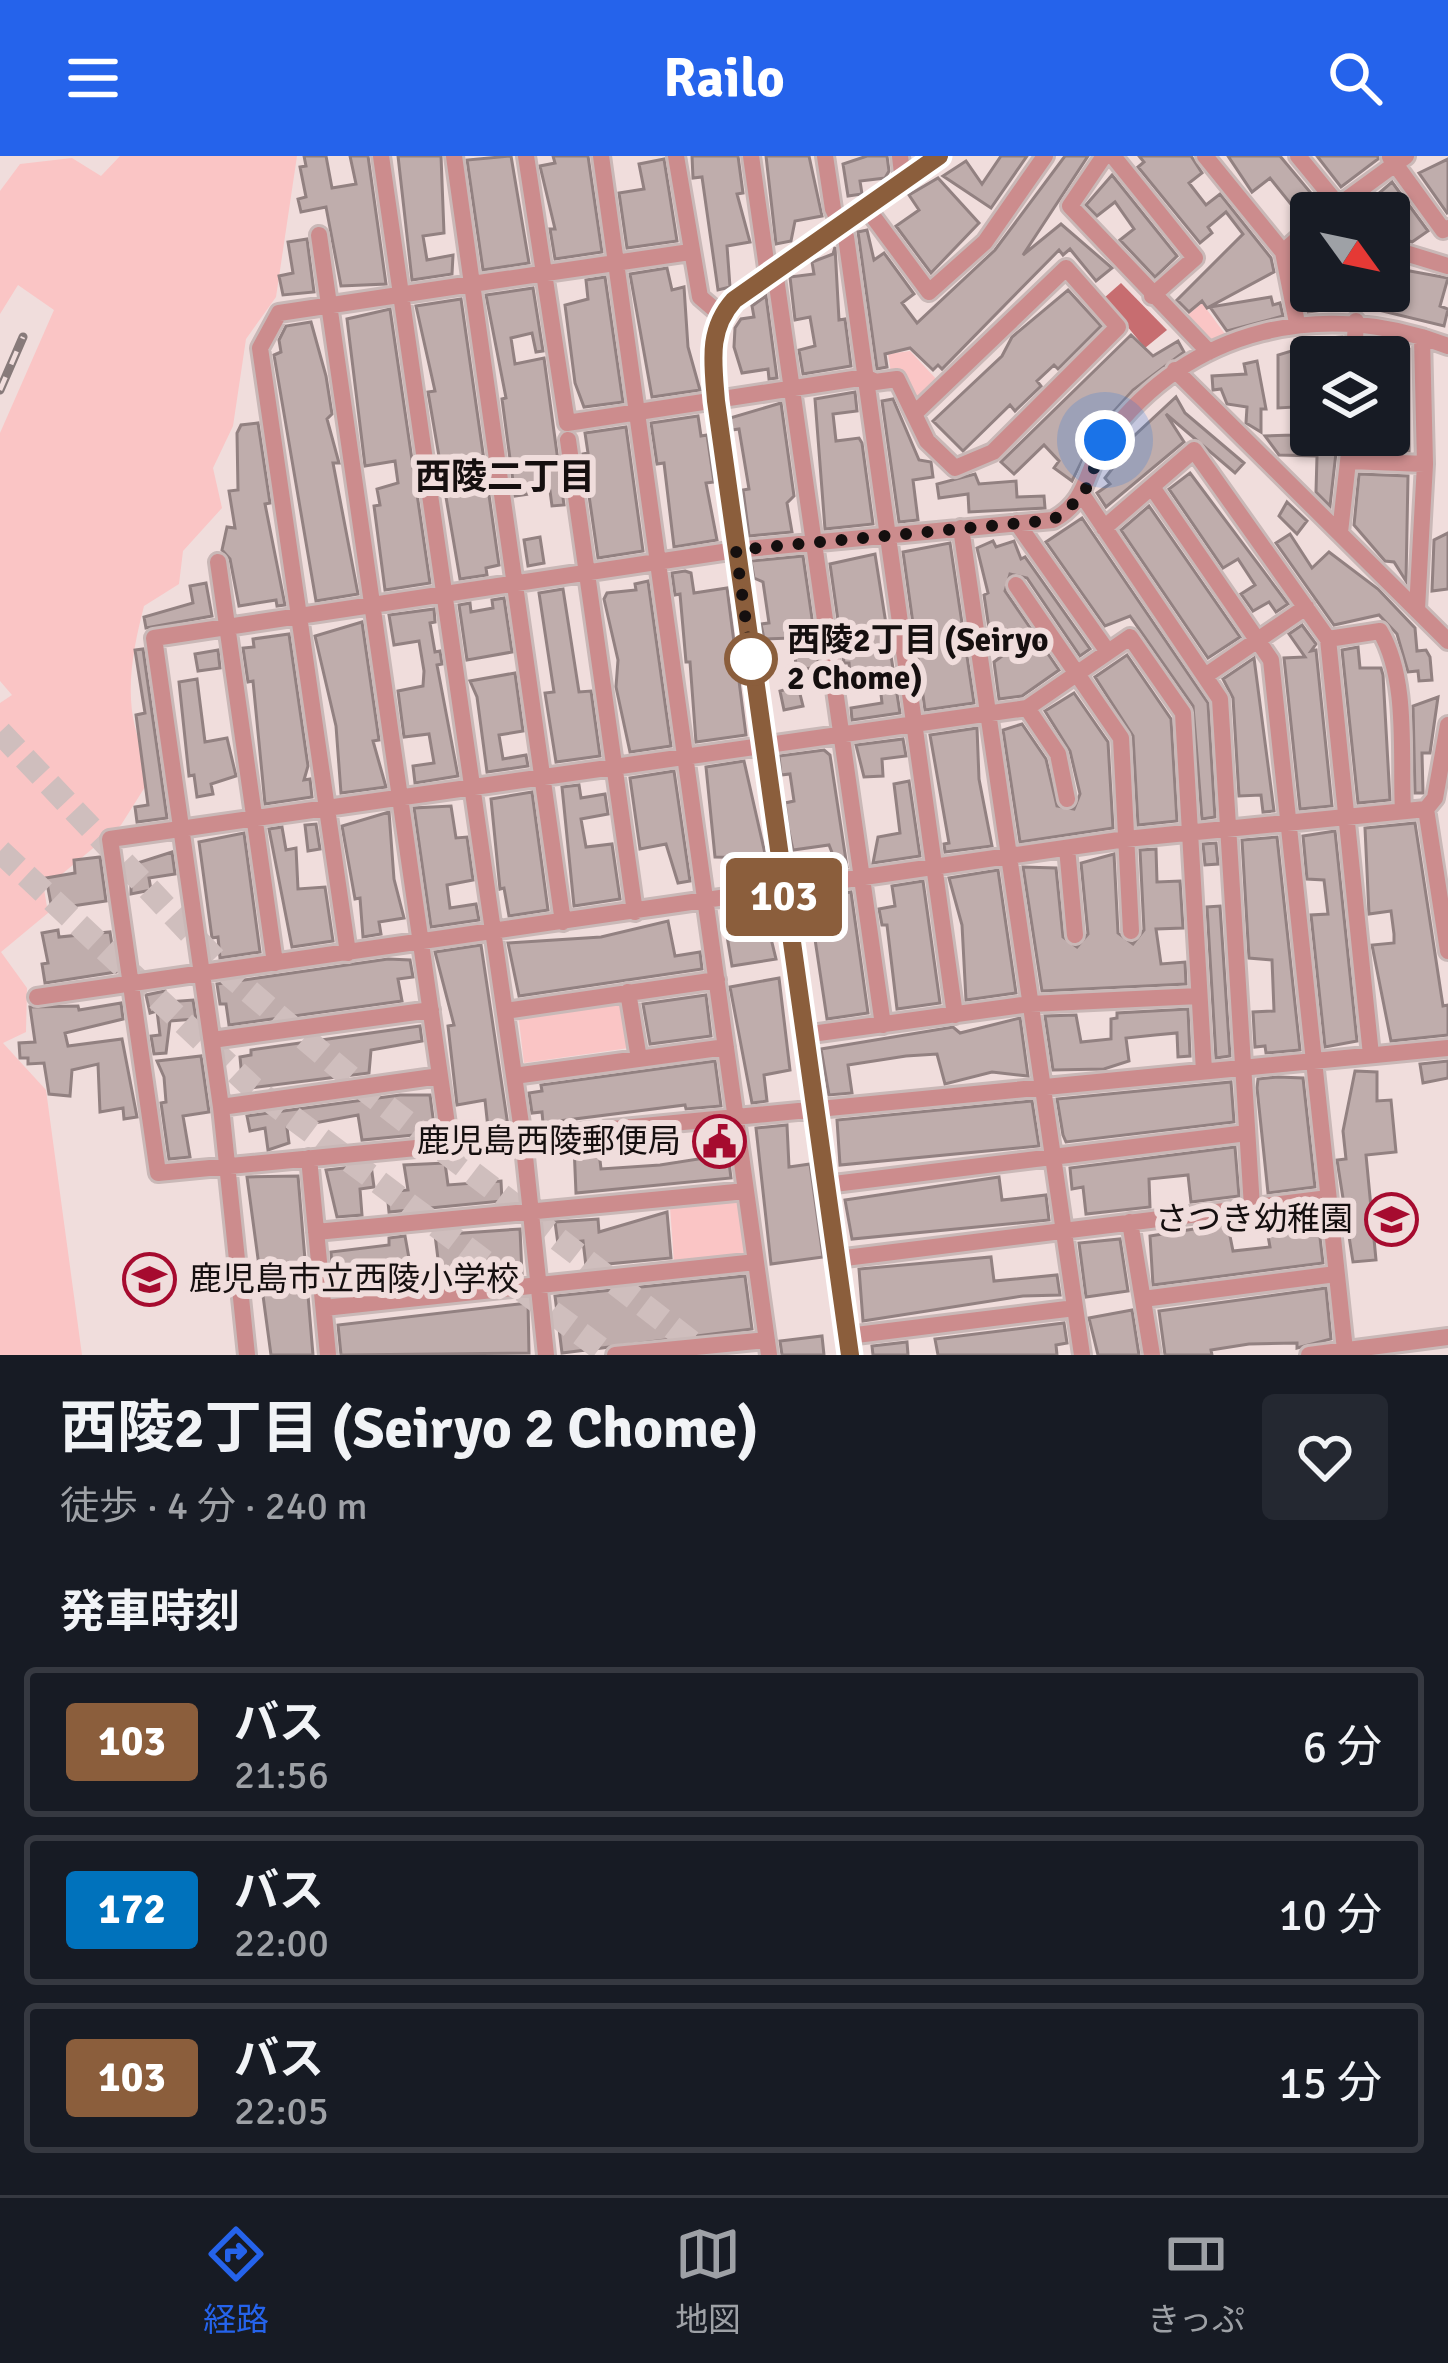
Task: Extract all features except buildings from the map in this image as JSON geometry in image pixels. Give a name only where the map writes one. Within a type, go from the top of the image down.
[{"type":"street","points":[[381,156],[524,1138],[546,1355]]},
{"type":"street","points":[[454,156],[563,922]]},
{"type":"street","points":[[526,156],[567,423],[866,377],[874,382],[897,379],[927,441],[955,467],[993,452],[1118,327],[1066,268],[915,413]]},
{"type":"street","points":[[601,156],[768,1347],[615,1355]]},
{"type":"street","points":[[676,156],[700,298],[721,314]]},
{"type":"street","points":[[752,156],[816,540],[883,1024]]},
{"type":"street","points":[[825,156],[866,377],[955,1015]]},
{"type":"street","points":[[900,156],[903,182]]},
{"type":"street","points":[[850,1355],[736,550],[716,401],[713,339],[721,314],[771,273],[939,156]]},
{"type":"street","points":[[866,207],[929,292],[985,242],[1045,156]]},
{"type":"street","points":[[1152,296],[1195,258],[1109,156],[1070,206],[1152,296],[1209,352]]},
{"type":"street","points":[[1204,156],[1283,252],[1298,323]]},
{"type":"street","points":[[1298,156],[1324,192]]},
{"type":"street","points":[[1358,192],[1397,159],[1446,230]]},
{"type":"street","points":[[319,235],[450,1145]]},
{"type":"street","points":[[1283,252],[1290,246]]},
{"type":"street","points":[[348,953],[260,348],[279,313],[691,252]]},
{"type":"street","points":[[1410,254],[1448,266]]},
{"type":"street","points":[[1355,336],[1356,321]]},
{"type":"street","points":[[248,1355],[229,1166],[154,638],[736,550],[1053,520],[1083,496],[1105,440],[1175,370],[1209,352],[1298,323],[1356,321],[1448,346]]},
{"type":"street","points":[[1417,610],[1425,464],[1422,337]]},
{"type":"street","points":[[1175,370],[1448,641]]},
{"type":"street","points":[[568,440],[635,912]]},
{"type":"street","points":[[1105,528],[1194,450],[1328,638],[1370,1055]]},
{"type":"street","points":[[1340,532],[1349,456]]},
{"type":"street","points":[[1349,460],[1425,464]]},
{"type":"street","points":[[1152,487],[1271,660],[1345,1351]]},
{"type":"street","points":[[1083,496],[1220,699],[1252,1207]]},
{"type":"street","points":[[1017,524],[1108,652]]},
{"type":"street","points":[[961,528],[1082,1355]]},
{"type":"street","points":[[218,562],[274,963]]},
{"type":"street","points":[[1016,585],[1121,738],[1131,931]]},
{"type":"street","points":[[1205,676],[1306,607]]},
{"type":"street","points":[[1328,638],[1380,631],[1386,640],[1397,690],[1403,811]]},
{"type":"street","points":[[1204,1071],[1183,713],[1130,637],[1027,708],[110,839],[158,1172],[1448,1048]]},
{"type":"street","points":[[1027,708],[1058,754],[1066,799]]},
{"type":"street","points":[[37,997],[1126,839],[1426,808],[1435,798],[1448,725]]},
{"type":"street","points":[[1426,808],[1448,951]]},
{"type":"street","points":[[1067,848],[1075,935]]},
{"type":"street","points":[[505,1011],[717,980]]},
{"type":"street","points":[[628,992],[639,1059]]},
{"type":"street","points":[[804,1035],[1030,1004],[1199,996]]},
{"type":"street","points":[[212,1040],[430,1010]]},
{"type":"street","points":[[514,1076],[726,1048]]},
{"type":"street","points":[[221,1107],[440,1076]]},
{"type":"street","points":[[826,1185],[1247,1133]]},
{"type":"street","points":[[310,1158],[328,1355]]},
{"type":"street","points":[[316,1232],[746,1191]]},
{"type":"street","points":[[837,1259],[1328,1198]]},
{"type":"street","points":[[1130,1222],[1152,1355]]},
{"type":"street","points":[[324,1308],[756,1262]]},
{"type":"street","points":[[1143,1299],[1336,1274]]},
{"type":"street","points":[[848,1336],[1075,1308]]},
{"type":"street","points":[[1310,1355],[1399,1349],[1448,1337]]},
{"type":"shaded area","points":[[120,156],[297,156],[276,297],[246,339],[233,426],[213,468],[222,508],[183,551],[179,584],[144,606],[132,671],[132,712],[155,771],[121,825],[44,889],[48,913],[1,952],[27,988],[26,1032],[3,1043],[46,1090],[82,1355],[0,1355],[0,703],[12,695],[0,681],[0,433],[54,310],[18,285],[0,314],[0,191],[20,164],[72,158],[101,176]]},
{"type":"shaded area","points":[[1121,283],[1167,330],[1145,348],[1104,298]]},
{"type":"shaded area","points":[[1202,303],[1228,338],[1208,343],[1182,320]]},
{"type":"shaded area","points":[[910,351],[939,382],[922,399],[913,398],[902,372],[891,373],[888,354]]},
{"type":"shaded area","points":[[622,998],[629,1048],[524,1063],[518,1013]]},
{"type":"shaded area","points":[[742,1204],[748,1254],[674,1263],[670,1207]]},
{"type":"tunnel","points":[[0,732],[231,976],[369,1093],[708,1355]]},
{"type":"tunnel","points":[[0,851],[253,1088],[609,1355]]},
{"type":"railway","points":[[0,390],[23,337]]},
{"type":"bus line","name":"103","points":[[850,1355],[716,401],[713,339],[721,314],[734,300],[939,156]]},
{"type":"place","name":"西陵2丁目 (Seiryo 2 Chome)","points":[[751,659]]},
{"type":"place","name":"鹿児島西陵郵便局","points":[[720,1141]]},
{"type":"place","name":"さつき幼稚園","points":[[1392,1219]]},
{"type":"place","name":"鹿児島市立西陵小学校","points":[[150,1279]]},
{"type":"district","name":"西陵二丁目","points":[[505,477]]},
{"type":"route","points":[[751,659],[736,550],[1053,520],[1083,496],[1105,440]]}]
